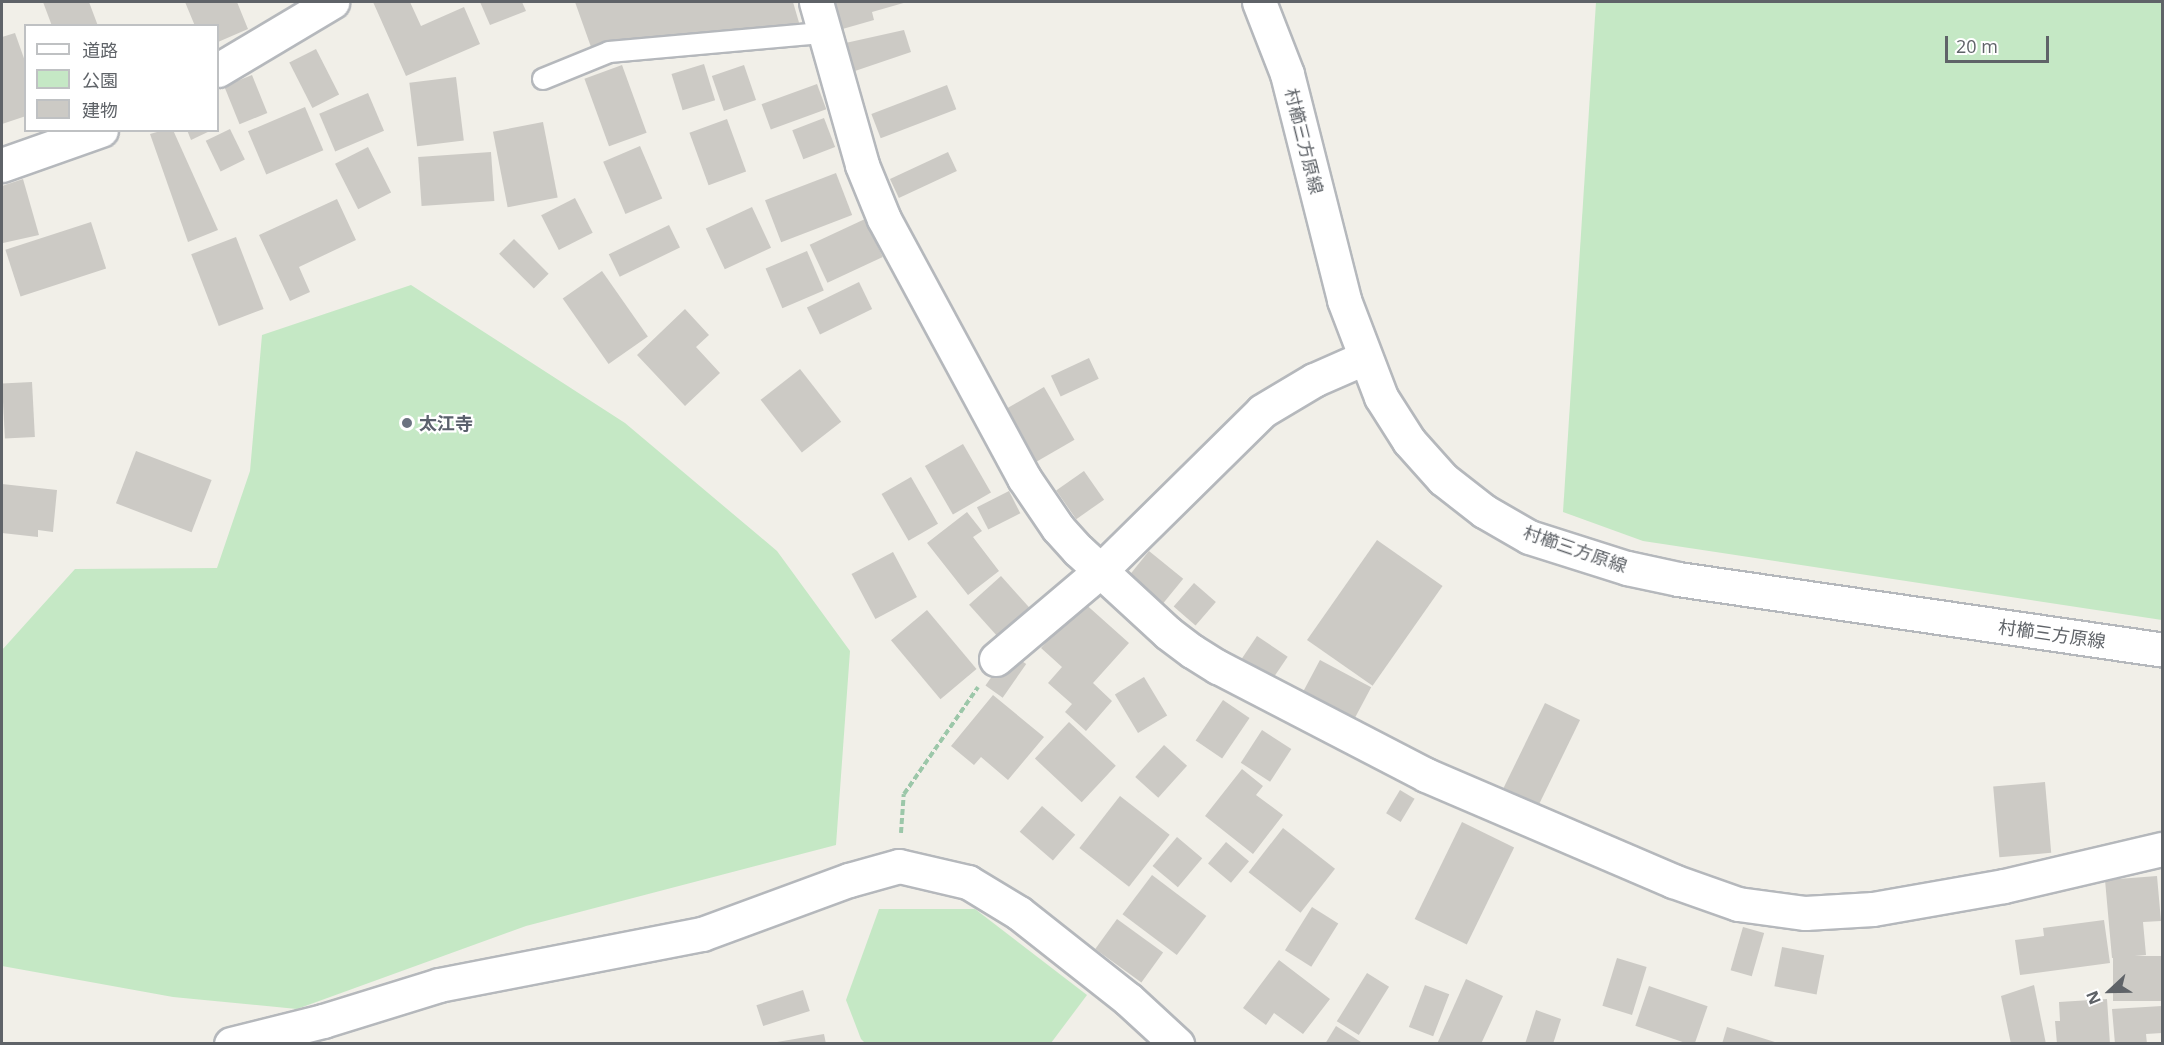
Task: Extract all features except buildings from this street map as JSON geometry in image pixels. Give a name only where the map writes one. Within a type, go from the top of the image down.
[{"type":"street","points":[[219,69],[332,2]]},
{"type":"street","points":[[816,2],[862,165],[884,219],[1024,478],[1058,528],[1099,572],[1168,633],[1218,668],[1426,775],[1673,881],[1738,904],[1805,914],[1873,909],[2004,886],[2163,849]]},
{"type":"street","name":"村櫛三方原線","points":[[1259,2],[1287,74],[1344,300],[1381,397],[1409,441],[1443,479],[1484,512],[1529,537],[1628,568],[1678,579],[2163,650]]},
{"type":"street","points":[[2,165],[95,132]]},
{"type":"street","points":[[996,659],[1099,572],[1262,411],[1305,384],[1365,358]]},
{"type":"street","points":[[231,1044],[323,1022],[439,985],[702,934],[849,880],[899,866],[968,882],[1019,913],[1128,999],[1177,1044]]},
{"type":"lane","points":[[543,79],[609,52],[824,33]]},
{"type":"path","points":[[899,866],[904,794],[958,719],[996,659]]},
{"type":"green space","points":[[1596,2],[2162,2],[2162,620],[1643,541],[1563,512]]},
{"type":"green space","points":[[411,285],[625,423],[777,551],[850,651],[836,845],[526,926],[297,1009],[173,997],[2,966],[2,650],[75,569],[217,568],[250,471],[262,335]]},
{"type":"green space","points":[[879,909],[975,909],[1087,995],[1051,1043],[865,1043],[861,1039],[846,1000]]},
{"type":"place","name":"太江寺","points":[[407,423]]}]
